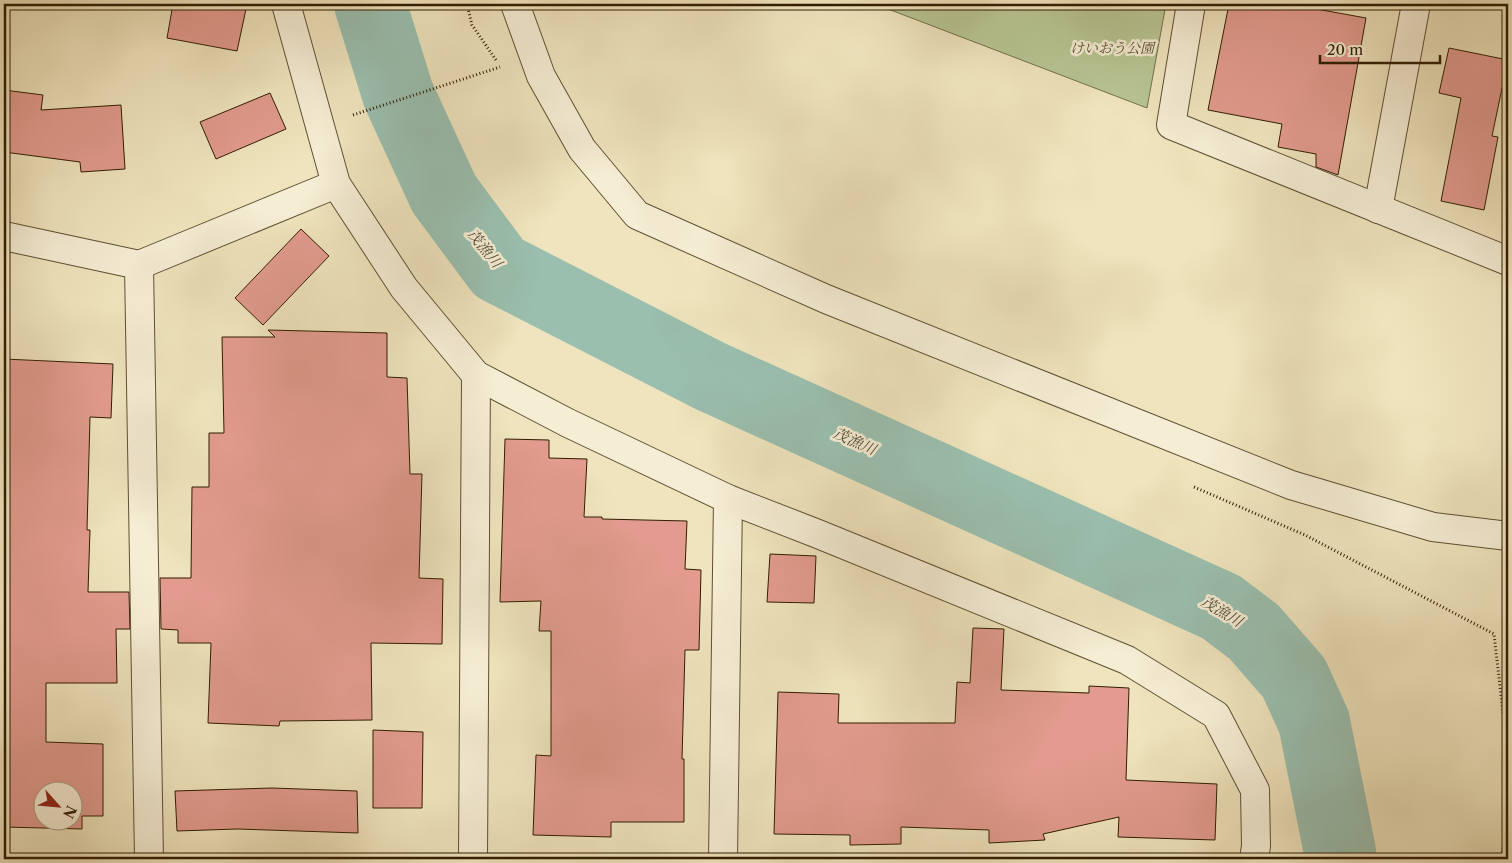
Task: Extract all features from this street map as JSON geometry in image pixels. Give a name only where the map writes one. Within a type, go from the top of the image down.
[{"type":"street","points":[[286,4],[336,184],[404,288],[476,376],[568,423],[728,499],[1127,660],[1216,715],[1254,790],[1256,846],[1254,859]]},
{"type":"street","points":[[515,4],[541,76],[582,149],[638,215],[826,299],[1291,485],[1433,527],[1508,536]]},
{"type":"street","points":[[1191,4],[1171,125],[1508,261]]},
{"type":"street","points":[[1378,209],[1416,4]]},
{"type":"street","points":[[4,236],[139,265],[336,184]]},
{"type":"street","points":[[139,265],[149,859]]},
{"type":"street","points":[[473,859],[476,376]]},
{"type":"street","points":[[722,859],[728,499]]},
{"type":"path","points":[[358,113],[500,67]]},
{"type":"path","points":[[1501,859],[1508,819]]},
{"type":"green space","name":"けいおう公園","points":[[875,4],[1166,4],[1147,108]]},
{"type":"building","points":[[173,4],[218,4],[246,9],[237,51],[167,38]]},
{"type":"building","points":[[1229,4],[1289,4],[1366,18],[1338,175],[1316,167],[1316,154],[1278,147],[1282,124],[1208,110]]},
{"type":"building","points":[[1449,48],[1508,60],[1492,136],[1498,137],[1484,210],[1441,201],[1461,98],[1439,93]]},
{"type":"building","points":[[4,90],[43,95],[41,110],[121,105],[125,169],[81,172],[80,162],[4,152]]},
{"type":"building","points":[[270,93],[286,129],[216,159],[200,122]]},
{"type":"building","points":[[301,229],[329,256],[263,325],[235,298]]},
{"type":"building","points":[[268,330],[387,333],[387,377],[407,378],[410,474],[422,474],[419,578],[443,579],[442,644],[371,643],[372,720],[280,721],[279,726],[208,723],[211,643],[178,643],[178,630],[161,629],[160,578],[191,578],[192,487],[209,487],[209,433],[224,433],[222,337],[275,337]]},
{"type":"building","points":[[4,359],[113,364],[111,418],[90,417],[87,530],[90,530],[88,592],[129,592],[130,629],[116,629],[117,683],[46,683],[46,742],[103,744],[103,816],[82,816],[82,780],[32,780],[32,828],[4,827],[4,683],[8,683],[9,573],[4,572]]},
{"type":"building","points":[[505,439],[549,440],[549,458],[587,459],[584,517],[687,521],[685,569],[701,570],[699,650],[685,650],[682,759],[684,759],[684,822],[611,822],[611,837],[533,835],[536,755],[551,756],[551,631],[539,631],[541,601],[500,602]]},
{"type":"building","points":[[770,554],[816,556],[814,603],[767,602]]},
{"type":"building","points":[[973,628],[1004,629],[1001,690],[1089,693],[1089,686],[1129,688],[1126,780],[1217,784],[1215,840],[1118,837],[1119,817],[1043,834],[1045,840],[989,843],[989,830],[901,827],[901,844],[850,845],[850,835],[774,834],[778,692],[839,694],[838,723],[955,723],[957,682],[970,683]]},
{"type":"building","points":[[373,730],[423,732],[422,808],[373,808]]},
{"type":"building","points":[[272,788],[357,791],[358,833],[237,829],[177,831],[175,791]]},
{"type":"waterway","name":"茂漁川","points":[[370,4],[398,94],[444,194],[499,268],[710,376],[1221,607],[1254,632],[1294,678],[1314,722],[1340,852],[1339,859]]}]
